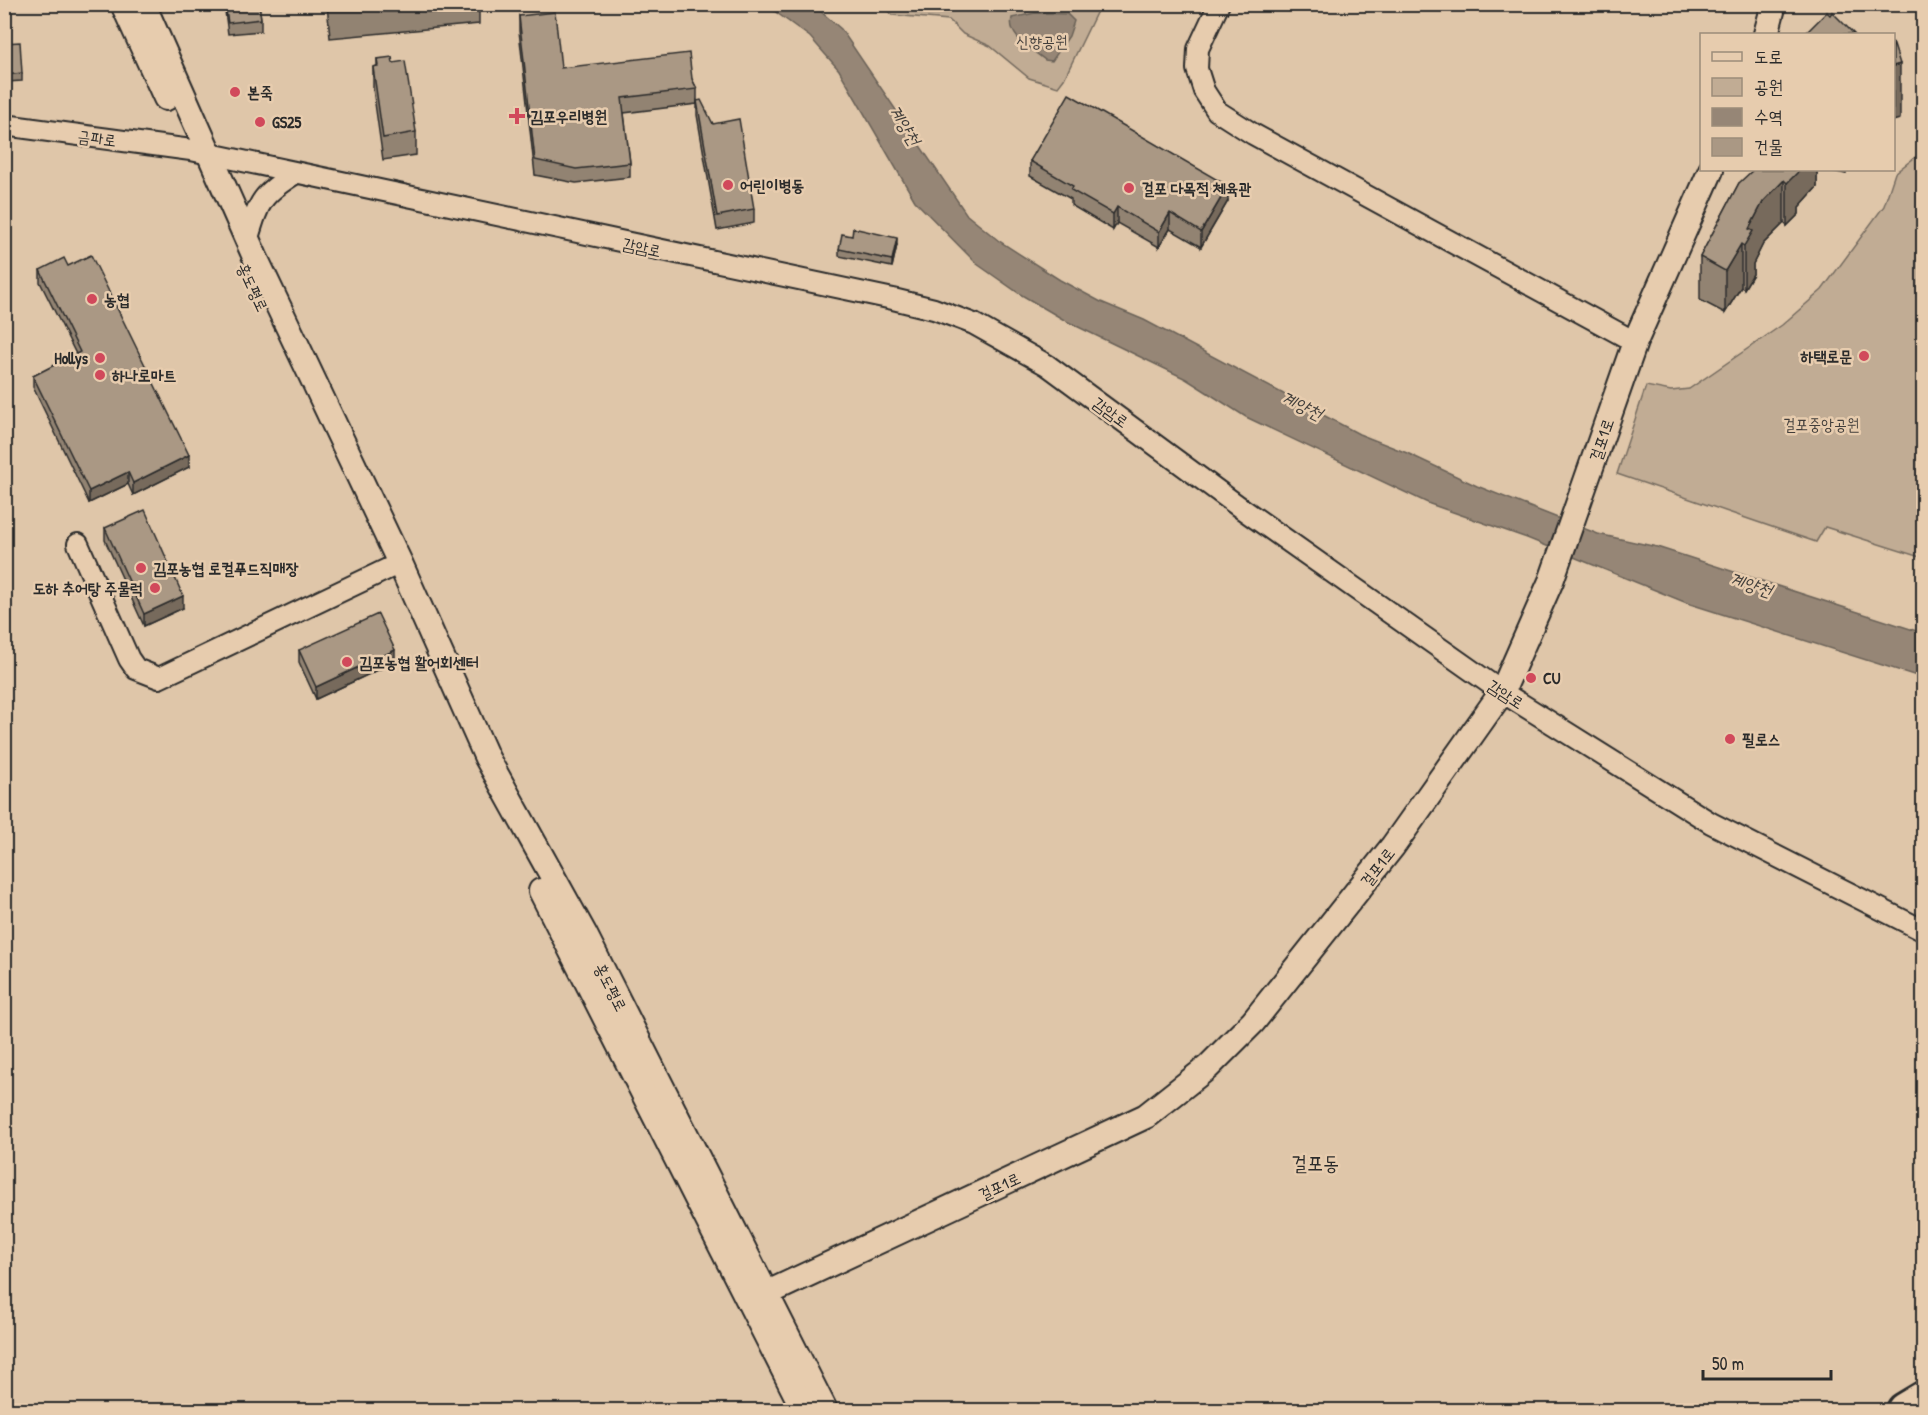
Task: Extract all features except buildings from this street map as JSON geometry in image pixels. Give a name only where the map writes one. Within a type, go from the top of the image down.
[{"type":"highway","points":[[1904,1410],[1923,1398]]},
{"type":"street","name":"홍도평로","points":[[123,4],[247,241],[393,565],[476,768],[582,966],[637,1082],[825,1410]]},
{"type":"street","name":"홍도평로","points":[[143,4],[199,152],[393,565]]},
{"type":"street","points":[[1219,4],[1198,49],[1197,59],[1197,69],[1204,91],[1217,111],[1253,134],[1635,342]]},
{"type":"street","points":[[1766,33],[1774,4]]},
{"type":"street","name":"금파로","points":[[4,125],[199,152]]},
{"type":"street","name":"감암로","points":[[199,152],[893,299],[934,309],[974,324],[1047,365],[1240,508],[1503,692],[1711,823],[1923,931]]},
{"type":"street","name":"걸포1로","points":[[759,1297],[1146,1116],[1177,1094],[1253,1022],[1393,846],[1503,692],[1551,581],[1635,342],[1711,171]]},
{"type":"street","points":[[247,241],[265,194],[296,173]]},
{"type":"street","points":[[78,544],[129,659],[136,669],[159,678],[393,565]]},
{"type":"street","name":"홍도평로","points":[[759,1297],[804,1410]]},
{"type":"green space","name":"신향공원","points":[[882,5],[1103,5],[1098,9],[1058,87],[1029,78],[990,46],[963,34],[949,20],[892,15]]},
{"type":"green space","name":"걸포중앙공원","points":[[1923,151],[1923,558],[1825,527],[1816,542],[1617,474],[1646,386],[1671,391],[1689,389],[1782,325],[1822,290],[1884,206],[1895,173]]},
{"type":"water","name":"계양천","points":[[766,5],[813,5],[841,29],[967,215],[999,241],[1060,280],[1101,302],[1144,320],[1359,434],[1407,453],[1477,486],[1598,534],[1657,547],[1923,633],[1923,678],[1687,603],[1527,538],[1430,504],[1246,417],[1186,379],[1066,321],[1020,294],[977,264],[915,201],[839,70],[810,37]]},
{"type":"water","points":[[1035,13],[1067,14],[1074,21],[1069,36],[1052,61],[1045,60],[1028,47],[1013,31],[1012,18]]},
{"type":"place","name":"본죽","points":[[235,92]]},
{"type":"place","name":"김포우리병원","points":[[517,116]]},
{"type":"place","name":"GS25","points":[[260,122]]},
{"type":"place","name":"어린이병동","points":[[728,185]]},
{"type":"place","name":"걸포 다목적 체육관","points":[[1129,188]]},
{"type":"place","name":"농협","points":[[92,299]]},
{"type":"place","name":"하택로문","points":[[1864,356]]},
{"type":"place","name":"Hollys","points":[[100,358]]},
{"type":"place","name":"하나로마트","points":[[100,375]]},
{"type":"place","name":"김포농협 로컬푸드직매장","points":[[141,568]]},
{"type":"place","name":"도하 추어탕 주물럭","points":[[155,588]]},
{"type":"place","name":"김포농협 활어회센터","points":[[347,662]]},
{"type":"place","name":"CU","points":[[1531,678]]},
{"type":"place","name":"필로스","points":[[1730,739]]},
{"type":"district","name":"걸포동","points":[[1315,1162]]}]
